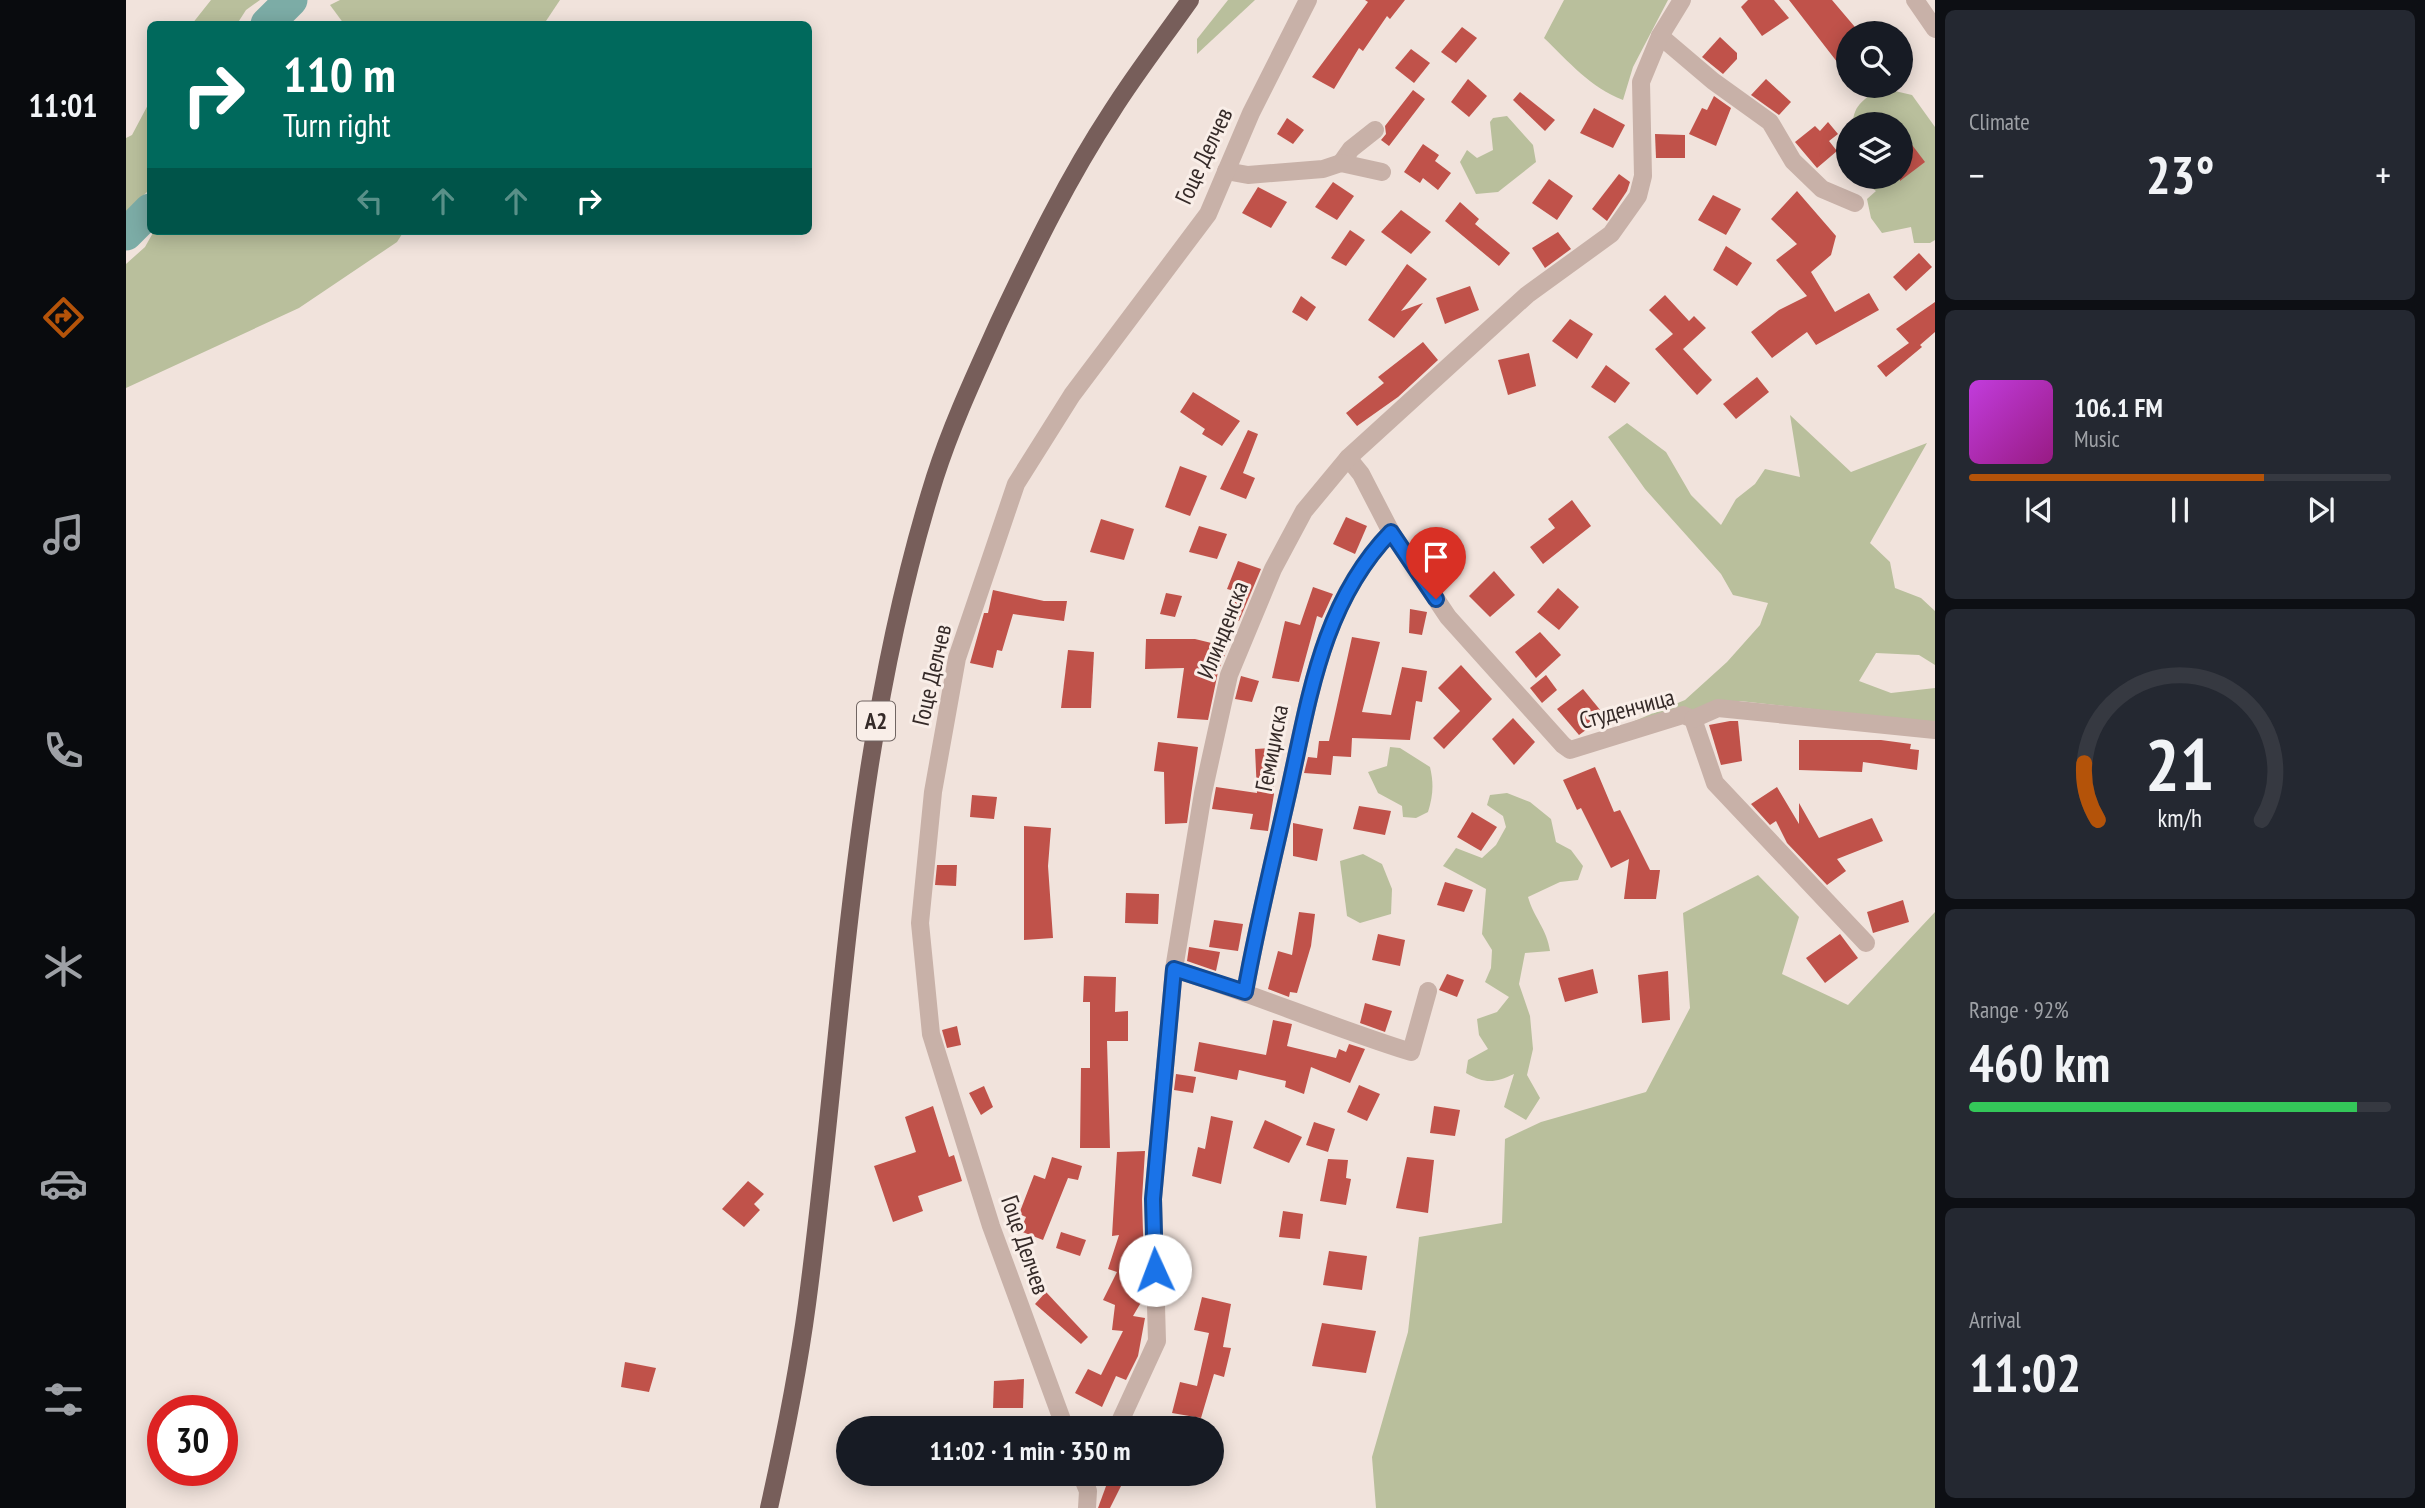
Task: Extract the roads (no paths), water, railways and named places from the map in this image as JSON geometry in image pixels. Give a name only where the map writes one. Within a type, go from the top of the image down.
[{"type":"main road","name":"A2","points":[[769,1508],[807,1307],[864,788],[872,738],[913,556],[936,475],[955,423],[1019,278],[1066,187],[1106,120],[1190,0]]},
{"type":"street","name":"Гоце Делчев","points":[[1061,1416],[991,1226],[931,1034],[920,923],[933,792],[957,658],[1016,484],[1072,395],[1208,214],[1251,113],[1308,0]]},
{"type":"street","name":"Илинденска","points":[[1123,1416],[1157,1342],[1153,1199],[1174,969],[1203,793],[1229,675],[1273,569],[1304,511],[1348,458],[1527,295],[1611,234],[1643,186],[1641,82],[1660,36],[1682,0]]},
{"type":"street","points":[[1915,0],[1935,29]]},
{"type":"street","points":[[1660,36],[1713,81],[1770,122],[1793,161],[1822,189],[1855,203]]},
{"type":"street","points":[[1341,163],[1351,149],[1375,130]]},
{"type":"street","points":[[1226,171],[1248,175],[1323,169],[1341,163],[1382,172]]},
{"type":"street","name":"Студенчица","points":[[1348,458],[1361,474],[1391,532],[1448,617],[1563,746],[1570,750],[1683,715],[1693,719],[1715,783],[1866,943]]},
{"type":"street","name":"Гемиџиска","points":[[1245,992],[1306,702],[1323,644],[1357,573],[1368,556],[1391,532]]},
{"type":"street","points":[[1693,719],[1718,708],[1935,730]]},
{"type":"street","points":[[1174,969],[1245,992],[1331,1027],[1412,1052],[1428,991]]},
{"type":"waterway","points":[[270,21],[291,0]]},
{"type":"waterway","points":[[126,234],[147,213]]}]
